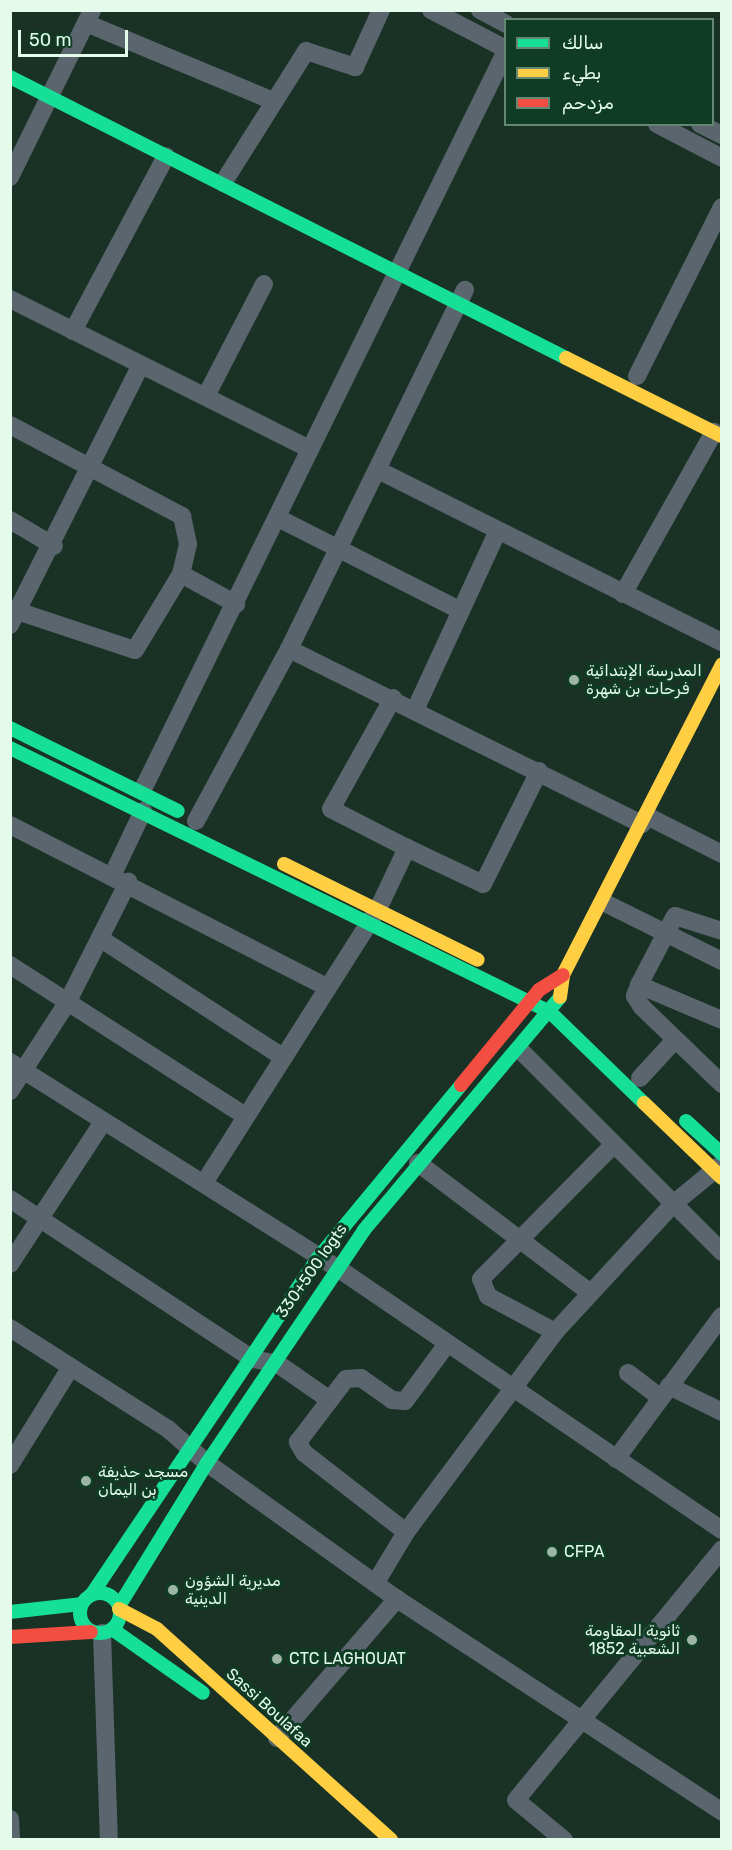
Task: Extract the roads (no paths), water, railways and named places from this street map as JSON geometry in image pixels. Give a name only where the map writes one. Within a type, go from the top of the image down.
[{"type":"street","points":[[227,178],[306,51],[354,67],[381,10]]},
{"type":"street","points":[[431,10],[504,49]]},
{"type":"street","points":[[480,10],[504,23]]},
{"type":"street","points":[[10,177],[89,17],[273,101]]},
{"type":"street","points":[[141,791],[278,518],[306,447],[504,54]]},
{"type":"street","points":[[10,60],[53,89],[166,156],[227,178]]},
{"type":"street","points":[[10,78],[53,89],[400,264],[719,429]]},
{"type":"street","points":[[661,126],[722,158]]},
{"type":"street","points":[[704,126],[722,135]]},
{"type":"street","points":[[73,331],[166,156]]},
{"type":"street","points":[[637,376],[722,207]]},
{"type":"street","points":[[206,396],[264,284]]},
{"type":"street","points":[[462,296],[637,376],[719,429]]},
{"type":"street","points":[[196,820],[288,650],[462,296]]},
{"type":"street","points":[[10,299],[306,447]]},
{"type":"street","points":[[10,425],[92,464],[182,516],[188,544],[181,574],[135,650],[14,618],[54,546],[92,464],[141,365]]},
{"type":"street","points":[[622,594],[719,429]]},
{"type":"street","points":[[378,470],[497,534],[722,642]]},
{"type":"street","points":[[278,518],[461,611]]},
{"type":"street","points":[[10,520],[54,546]]},
{"type":"street","points":[[416,708],[497,534]]},
{"type":"street","points":[[181,574],[236,603]]},
{"type":"street","points":[[288,650],[416,708],[539,771],[722,854]]},
{"type":"street","points":[[109,1839],[102,1631],[207,1463],[278,1364],[339,1269],[418,1164],[560,1000],[563,975],[645,820],[722,664]]},
{"type":"street","points":[[393,698],[331,809],[407,848],[483,885],[539,771]]},
{"type":"street","points":[[10,728],[560,1000],[640,1078],[719,1167]]},
{"type":"street","points":[[10,748],[143,811],[366,925],[550,1012],[719,1167]]},
{"type":"street","points":[[10,1091],[17,1066],[67,1003],[101,939],[143,811]]},
{"type":"street","points":[[10,825],[120,879],[326,987]]},
{"type":"street","points":[[204,1183],[281,1056],[378,909],[407,848]]},
{"type":"street","points":[[603,902],[722,962]]},
{"type":"street","points":[[722,931],[682,916],[668,922],[635,996],[642,1007],[674,1041],[722,1084]]},
{"type":"street","points":[[101,939],[281,1056]]},
{"type":"street","points":[[10,965],[244,1115]]},
{"type":"street","name":"330+500 logts","points":[[92,1594],[194,1448],[318,1258],[539,990],[563,975]]},
{"type":"street","points":[[639,985],[722,1020]]},
{"type":"street","points":[[640,1078],[674,1041]]},
{"type":"street","points":[[519,1049],[612,1146],[722,1252]]},
{"type":"street","points":[[17,1066],[103,1122],[204,1183],[318,1258],[339,1269],[722,1530]]},
{"type":"street","points":[[10,1264],[103,1122]]},
{"type":"street","points":[[555,1332],[482,1287],[490,1266],[612,1146]]},
{"type":"street","points":[[418,1164],[589,1292]]},
{"type":"street","points":[[376,1582],[406,1532],[555,1332],[589,1292],[672,1205],[719,1167]]},
{"type":"street","points":[[10,1199],[40,1216],[253,1359],[278,1364],[327,1398]]},
{"type":"street","points":[[616,1459],[722,1316]]},
{"type":"street","points":[[10,1328],[194,1448],[207,1463],[397,1599],[583,1717],[722,1812]]},
{"type":"street","points":[[406,1532],[300,1449],[301,1437],[327,1398],[352,1376],[392,1400],[405,1401],[447,1344]]},
{"type":"street","points":[[10,1465],[71,1367]]},
{"type":"street","points":[[628,1373],[665,1392],[722,1412]]},
{"type":"street","points":[[564,1839],[516,1800],[722,1549]]},
{"type":"street","points":[[10,1612],[81,1604],[92,1594],[111,1596],[119,1607]]},
{"type":"street","points":[[277,1737],[397,1599]]},
{"type":"street","points":[[81,1604],[80,1617],[102,1631],[171,1665],[366,1839]]},
{"type":"street","name":"Sassi Boulafaa","points":[[119,1607],[157,1629],[391,1839]]},
{"type":"street","points":[[10,1637],[102,1631]]},
{"type":"street","points":[[10,1819],[11,1839]]},
{"type":"place","name":"المدرسة الإبتدائية فرحات بن شهرة","points":[[574,680]]},
{"type":"place","name":"مسجد حذيفة بن اليمان","points":[[86,1481]]},
{"type":"place","name":"CFPA","points":[[552,1552]]},
{"type":"place","name":"مديرية الشؤون الدينية","points":[[173,1590]]},
{"type":"place","name":"ثانوية المقاومة الشعبية 1852","points":[[692,1640]]},
{"type":"place","name":"CTC LAGHOUAT","points":[[277,1659]]}]
